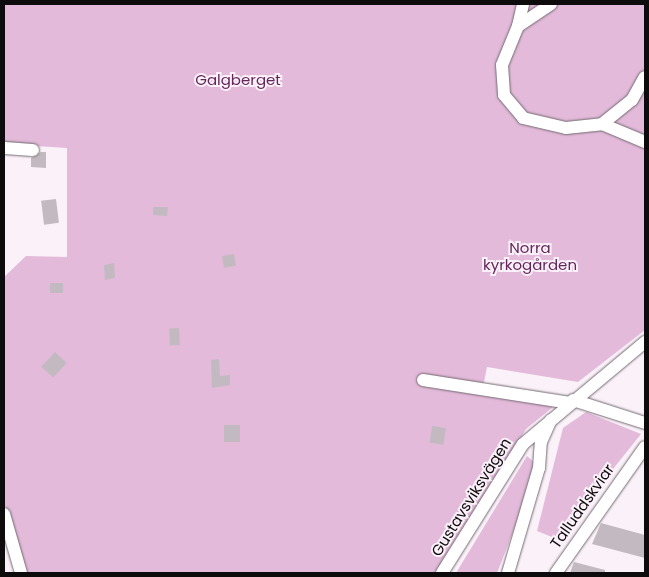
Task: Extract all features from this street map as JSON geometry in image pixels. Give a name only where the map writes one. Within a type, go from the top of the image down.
[{"type":"street","points":[[523,4],[518,26],[502,65],[504,95],[513,110],[538,124],[566,128],[602,124],[645,142]]},
{"type":"street","points":[[518,26],[551,4]]},
{"type":"street","points":[[602,124],[632,100],[645,77]]},
{"type":"street","points":[[4,148],[33,150]]},
{"type":"street","name":"Gustavsviksvägen","points":[[442,573],[508,464],[554,415],[645,342]]},
{"type":"street","points":[[423,380],[571,401],[645,423]]},
{"type":"street","points":[[508,573],[539,468],[541,442],[554,415]]},
{"type":"street","name":"Talluddskviar","points":[[556,573],[641,460],[645,446]]},
{"type":"street","points":[[4,514],[21,573]]},
{"type":"green space","points":[[4,4],[645,4],[645,330],[578,382],[487,367],[482,392],[548,399],[553,407],[526,429],[439,573],[27,573],[4,502],[4,277],[26,256],[67,257],[67,148],[4,144]]},
{"type":"green space","points":[[586,412],[641,434],[557,539],[537,531],[563,428]]},
{"type":"green space","points":[[527,456],[537,465],[534,479],[497,573],[456,573]]},
{"type":"building","points":[[41,152],[46,152],[46,168],[31,167],[31,158]]},
{"type":"building","points":[[56,199],[59,223],[44,225],[41,201]]},
{"type":"building","points":[[153,207],[168,207],[167,216],[153,215]]},
{"type":"building","points":[[234,254],[236,266],[224,268],[222,256]]},
{"type":"building","points":[[114,263],[115,278],[105,280],[104,265]]},
{"type":"building","points":[[50,283],[63,283],[63,293],[50,293]]},
{"type":"building","points":[[179,328],[180,345],[170,346],[169,329]]},
{"type":"building","points":[[55,352],[67,363],[53,378],[41,367]]},
{"type":"building","points":[[219,359],[220,376],[230,375],[230,385],[212,388],[211,360]]},
{"type":"building","points":[[224,425],[240,425],[240,442],[224,442]]},
{"type":"building","points":[[432,426],[446,428],[443,445],[430,443]]},
{"type":"building","points":[[601,523],[645,535],[645,558],[592,544]]},
{"type":"building","points":[[574,562],[605,570],[605,573],[570,573]]},
{"type":"park label","name":"Galgberget","points":[[238,80]]},
{"type":"park label","name":"Norra kyrkogården","points":[[530,256]]}]
